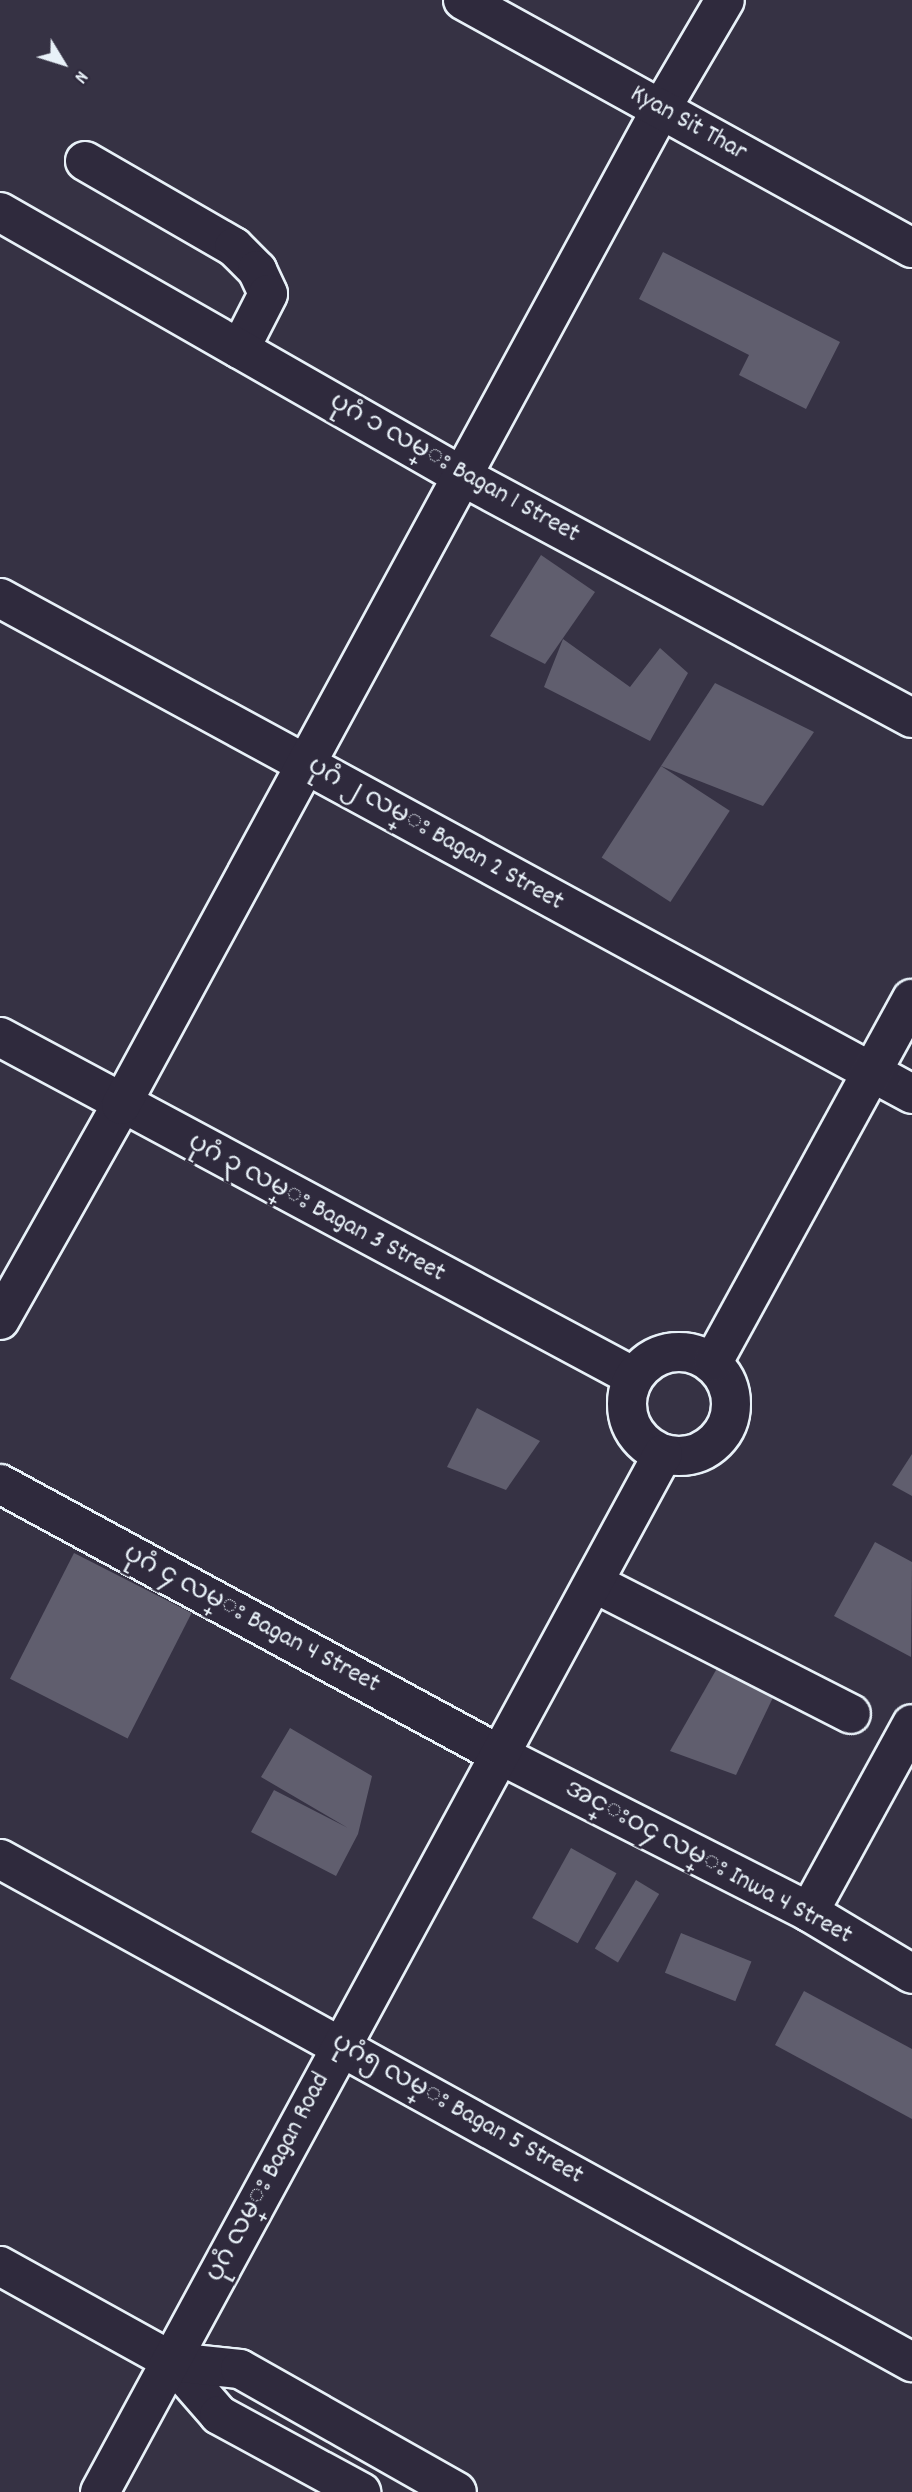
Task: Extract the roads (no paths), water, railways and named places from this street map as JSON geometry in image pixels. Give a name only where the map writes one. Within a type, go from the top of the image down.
[{"type":"street","name":"Kyan Sit Thar","points":[[463,0],[912,248]]},
{"type":"street","points":[[0,1320],[121,1105],[460,475],[661,109],[725,0]]},
{"type":"street","points":[[85,161],[234,247],[257,270],[268,294],[240,349]]},
{"type":"street","name":"ပုဂံ ၁ လမ္း Bagan 1 Street","points":[[0,212],[460,475],[912,718]]},
{"type":"street","name":"ပုဂံ ၂ လမ္း Bagan 2 Street","points":[[0,598],[912,1094]]},
{"type":"street","points":[[713,1362],[912,999]]},
{"type":"street","name":"ပုဂံ ၃ လမ္း Bagan 3 Street","points":[[0,1038],[634,1377]]},
{"type":"street","points":[[679,1350],[713,1362],[731,1394],[725,1429],[700,1452],[663,1454],[645,1444],[633,1430],[627,1395],[634,1377],[645,1363],[679,1350]]},
{"type":"street","name":"ပုဂံ လမ္း Bagan Road","points":[[100,2492],[173,2362],[339,2044],[502,1756],[663,1454]]},
{"type":"street","name":"ပုဂံ ၄ လမ္း Bagan 4 Street","points":[[0,1484],[502,1756]]},
{"type":"street","points":[[596,1584],[851,1714]]},
{"type":"street","points":[[808,1912],[912,1724]]},
{"type":"street","name":"အင္းဝ၄ လမ္း Inwa 4 Street","points":[[502,1756],[808,1912],[912,1974]]},
{"type":"street","name":"ပုဂံ၅ လမ္း Bagan 5 Street","points":[[0,1859],[912,2362]]},
{"type":"street","points":[[0,2266],[173,2362],[219,2414],[361,2492]]},
{"type":"street","points":[[173,2362],[240,2369],[457,2492]]}]
